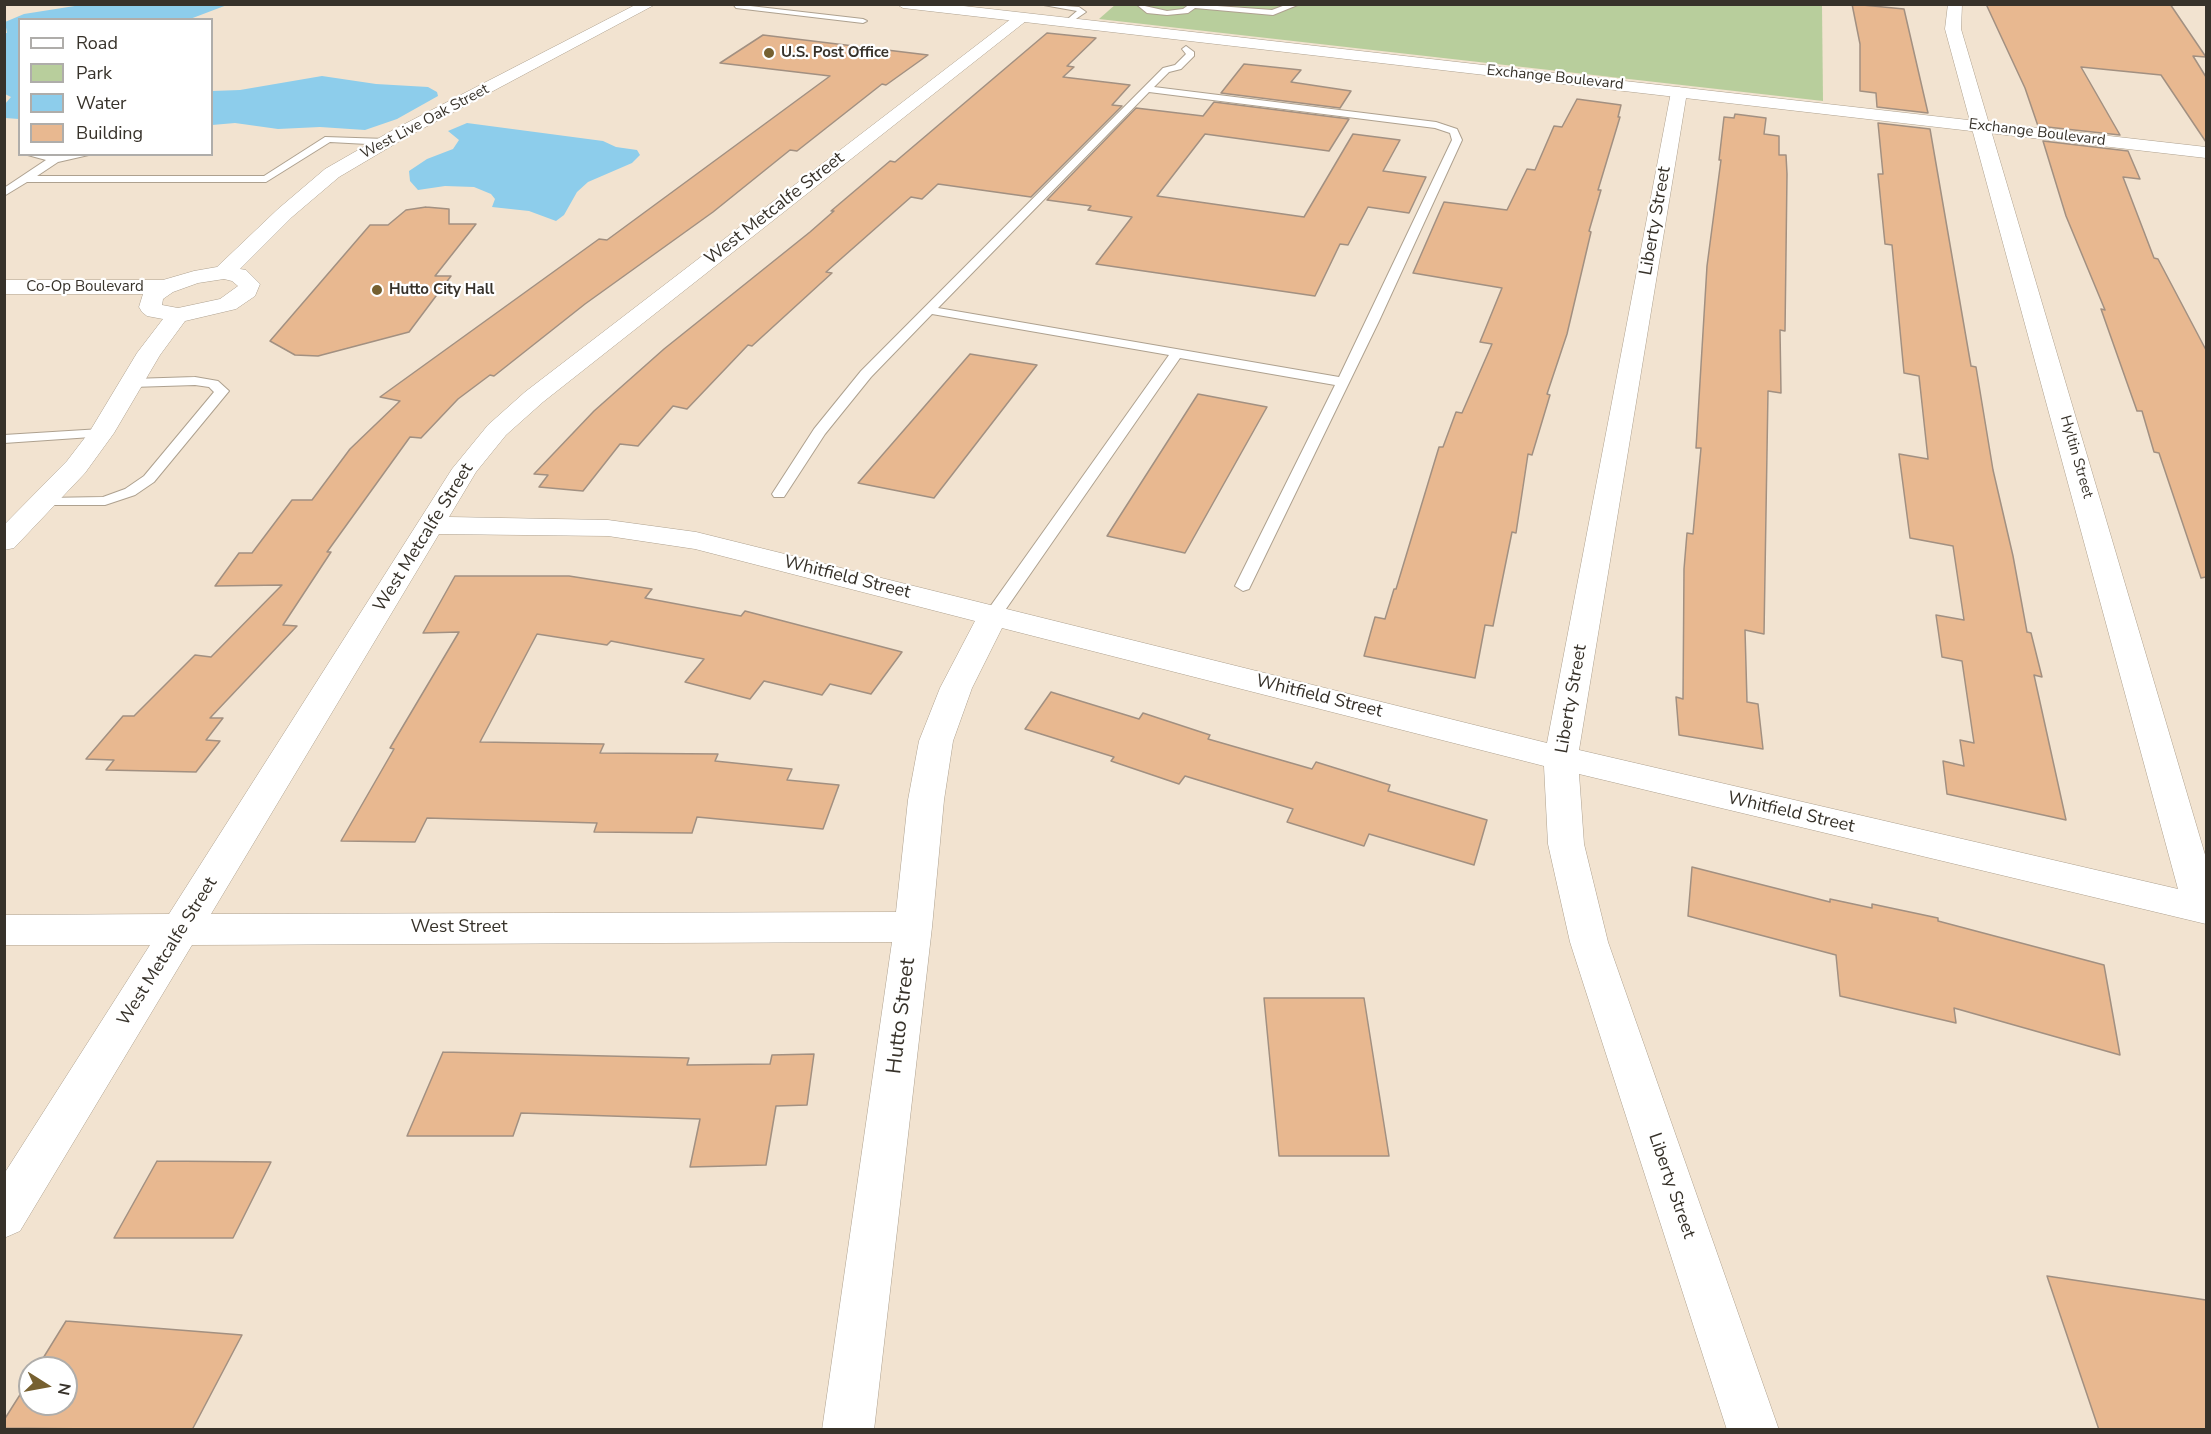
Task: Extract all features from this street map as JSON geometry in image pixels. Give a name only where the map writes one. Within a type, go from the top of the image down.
[{"type":"street","name":"West Live Oak Street","points":[[225,273],[285,213],[332,173],[386,142],[649,4]]},
{"type":"street","name":"Exchange Boulevard","points":[[903,4],[1031,11],[1067,23],[1148,21],[1192,43],[1679,92],[2206,153]]},
{"type":"street","name":"Hyltin Street","points":[[1954,4],[1953,29],[2203,910]]},
{"type":"street","name":"West Metcalfe Street","points":[[4,1216],[465,469],[497,430],[534,397],[1031,11]]},
{"type":"street","name":"Liberty Street","points":[[1679,92],[1561,758],[1566,844],[1589,942],[1753,1430]]},
{"type":"street","points":[[225,273],[246,279],[249,284],[247,291],[228,304],[178,315],[155,311],[150,307],[157,294],[194,277],[225,273]]},
{"type":"street","name":"Co-Op Boulevard","points":[[4,287],[157,294]]},
{"type":"street","name":"Co-Op Boulevard","points":[[4,302],[157,294]]},
{"type":"street","points":[[4,542],[45,502],[76,467],[101,433],[149,353],[178,315]]},
{"type":"street","name":"Whitfield Street","points":[[430,525],[608,528],[696,540],[1561,758],[2203,910]]},
{"type":"street","name":"Hutto Street","points":[[848,1430],[914,927],[926,800],[936,741],[956,688],[993,615]]},
{"type":"street","name":"West Street","points":[[4,930],[914,927]]},
{"type":"lane","points":[[1140,4],[1144,8],[1148,21],[1195,5],[1273,13],[1296,4]]},
{"type":"lane","points":[[735,6],[863,21]]},
{"type":"lane","points":[[1031,11],[1079,9],[1082,12],[1067,23]]},
{"type":"lane","points":[[1166,70],[1161,64],[1170,55],[1192,43]]},
{"type":"lane","points":[[779,494],[819,432],[866,374],[1166,70],[1178,67],[1191,54],[1192,43]]},
{"type":"lane","points":[[1147,89],[1436,125],[1454,131],[1457,140],[1373,321],[1243,586]]},
{"type":"lane","points":[[25,179],[266,179],[328,139],[386,142]]},
{"type":"lane","points":[[39,156],[55,159],[75,156]]},
{"type":"lane","points":[[4,193],[55,159]]},
{"type":"lane","points":[[930,310],[1343,382]]},
{"type":"lane","points":[[993,615],[1177,353]]},
{"type":"lane","points":[[45,502],[105,501],[130,492],[149,479],[222,391],[213,384],[195,381],[132,383]]},
{"type":"lane","points":[[4,439],[101,433]]},
{"type":"green space","points":[[1116,4],[1822,5],[1823,101],[1099,19]]},
{"type":"water","points":[[81,4],[227,5],[193,18],[18,18],[18,119],[5,118],[5,104],[11,97],[5,94],[4,33],[7,33],[5,22],[24,14]]},
{"type":"water","points":[[322,76],[376,84],[428,87],[437,92],[438,96],[397,119],[365,130],[320,127],[278,129],[235,123],[213,125],[213,91],[240,90]]},
{"type":"water","points":[[467,123],[603,141],[616,147],[637,150],[640,155],[632,163],[588,182],[577,192],[564,215],[556,221],[529,211],[492,207],[495,199],[491,194],[474,187],[445,186],[418,190],[410,181],[409,171],[427,159],[453,149],[459,140],[448,131]]},
{"type":"building","points":[[1852,4],[1904,9],[1928,113],[1877,107],[1876,93],[1860,91],[1860,44]]},
{"type":"building","points":[[1986,4],[2170,4],[2206,57],[2193,56],[2206,77],[2206,142],[2161,75],[2081,67],[2120,135],[2038,126],[2025,88]]},
{"type":"building","points":[[1047,33],[1096,38],[1067,66],[1074,67],[1063,77],[1130,85],[1112,105],[1122,106],[1031,197],[938,184],[922,199],[911,197],[826,272],[832,273],[752,346],[748,345],[687,409],[673,406],[638,446],[620,444],[583,491],[539,487],[548,475],[534,474],[594,411],[664,349],[810,232],[890,161],[895,162]]},
{"type":"building","points":[[763,35],[928,55],[886,85],[882,84],[797,151],[790,150],[713,212],[585,304],[494,376],[490,375],[458,399],[421,438],[410,437],[327,552],[331,552],[283,625],[297,626],[210,718],[223,718],[206,740],[220,741],[196,772],[106,770],[114,760],[86,759],[123,716],[134,716],[195,655],[211,657],[282,585],[215,586],[239,553],[252,553],[292,500],[312,500],[350,449],[400,401],[380,397],[599,239],[607,240],[830,76],[720,63]]},
{"type":"building","points":[[1244,64],[1301,70],[1291,82],[1351,91],[1340,108],[1221,93]]},
{"type":"building","points":[[1577,99],[1621,105],[1618,117],[1620,117],[1598,190],[1601,190],[1589,231],[1591,232],[1567,334],[1547,394],[1550,395],[1532,455],[1528,454],[1516,533],[1512,532],[1493,626],[1485,625],[1475,678],[1364,656],[1375,617],[1385,619],[1394,589],[1396,589],[1439,447],[1443,447],[1456,412],[1462,413],[1492,344],[1480,342],[1502,288],[1413,273],[1444,202],[1507,210],[1527,169],[1535,170],[1554,126],[1562,127]]},
{"type":"building","points":[[1214,102],[1349,119],[1329,151],[1205,134],[1157,196],[1304,217],[1353,134],[1400,140],[1383,171],[1426,177],[1409,213],[1368,207],[1348,245],[1340,244],[1315,296],[1096,264],[1132,217],[1088,210],[1091,206],[1047,200],[1136,108],[1203,116]]},
{"type":"building","points":[[1735,114],[1766,118],[1764,134],[1779,136],[1779,155],[1786,155],[1787,174],[1785,331],[1780,330],[1781,393],[1768,391],[1764,634],[1745,630],[1747,702],[1758,704],[1763,749],[1679,735],[1676,697],[1683,699],[1684,569],[1687,533],[1693,534],[1701,448],[1696,448],[1707,266],[1721,160],[1719,160],[1724,117],[1734,118]]},
{"type":"building","points":[[1878,123],[1930,129],[1971,366],[1976,367],[1993,470],[2013,556],[2027,632],[2031,633],[2042,677],[2034,675],[2066,820],[1947,794],[1943,761],[1964,766],[1960,740],[1974,743],[1962,661],[1942,657],[1936,615],[1964,620],[1953,546],[1910,538],[1899,454],[1928,459],[1919,376],[1904,373],[1892,245],[1885,244],[1878,174],[1883,174]]},
{"type":"building","points":[[2043,141],[2128,151],[2140,179],[2123,177],[2154,258],[2158,259],[2206,350],[2206,577],[2201,578],[2159,453],[2154,452],[2142,411],[2137,411],[2101,309],[2105,310],[2066,216]]},
{"type":"building","name":"Hutto City Hall","points":[[426,207],[449,209],[449,224],[476,224],[435,276],[451,276],[409,332],[318,356],[295,355],[270,341],[370,225],[388,225],[406,210]]},
{"type":"building","points":[[970,354],[1037,365],[934,498],[858,483]]},
{"type":"building","points":[[1198,394],[1267,407],[1185,553],[1107,536]]},
{"type":"building","points":[[455,576],[569,576],[652,589],[645,598],[741,616],[745,611],[902,652],[871,694],[830,684],[822,695],[764,681],[750,699],[685,682],[704,659],[611,641],[607,645],[537,634],[480,742],[604,744],[600,753],[718,754],[715,761],[792,769],[787,780],[839,785],[823,829],[697,817],[692,833],[594,832],[597,823],[427,818],[415,842],[341,841],[394,749],[390,748],[459,632],[423,633]]},
{"type":"building","points":[[1051,692],[1139,719],[1143,713],[1210,735],[1208,739],[1312,769],[1316,762],[1390,785],[1388,791],[1487,820],[1474,865],[1369,834],[1364,846],[1287,822],[1293,809],[1185,776],[1179,784],[1111,761],[1114,757],[1025,729]]},
{"type":"building","points":[[1692,867],[1830,902],[1830,899],[1872,908],[1872,904],[1938,918],[1938,921],[2104,965],[2120,1055],[1954,1008],[1956,1023],[1840,996],[1836,955],[1688,916]]},
{"type":"building","points":[[1264,998],[1364,998],[1389,1156],[1279,1156]]},
{"type":"building","points":[[443,1052],[689,1058],[687,1065],[770,1064],[772,1055],[814,1054],[807,1105],[776,1106],[766,1165],[690,1167],[700,1119],[521,1113],[513,1136],[407,1136]]},
{"type":"building","points":[[157,1161],[271,1162],[233,1238],[114,1238]]},
{"type":"building","points":[[2047,1276],[2206,1300],[2206,1430],[2099,1430]]},
{"type":"building","points":[[66,1321],[242,1335],[192,1430],[4,1428],[4,1420],[18,1398],[18,1416],[78,1416],[78,1356],[44,1356]]},
{"type":"place","name":"U.S. Post Office","points":[[769,53]]},
{"type":"place","name":"Hutto City Hall","points":[[377,290]]}]
